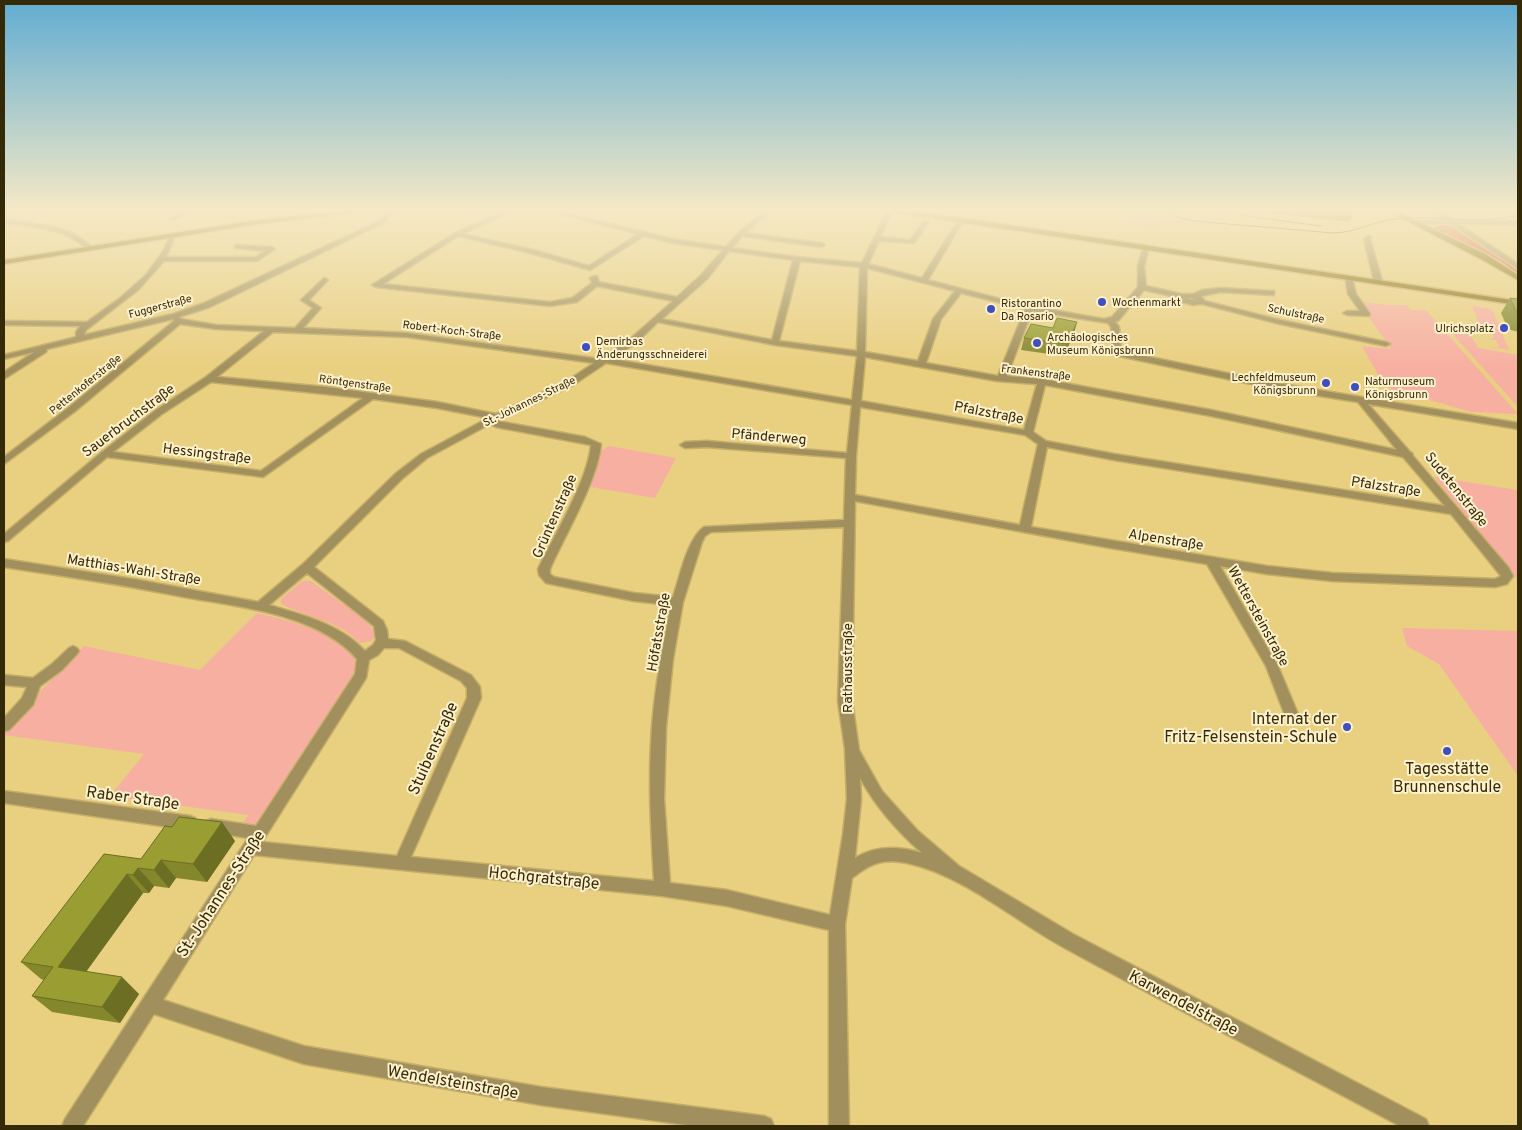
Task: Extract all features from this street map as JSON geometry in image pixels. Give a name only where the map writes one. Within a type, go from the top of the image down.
[{"type":"street","points":[[80,338],[80,332],[88,324],[123,301],[159,263]]},
{"type":"street","name":"Fuggerstraße","points":[[4,357],[80,338],[177,319],[296,263]]},
{"type":"street","points":[[410,263],[376,284],[550,304],[574,300],[596,284],[680,300]]},
{"type":"street","points":[[572,263],[590,268],[598,263]]},
{"type":"street","name":"St.-Johannes-Straße","points":[[260,607],[307,567],[412,464],[444,444],[551,393],[604,361],[658,320],[716,263]]},
{"type":"street","points":[[775,343],[796,263]]},
{"type":"street","points":[[839,263],[864,265],[925,279],[1029,308],[1111,320],[1124,310],[1142,287],[1142,263]]},
{"type":"street","points":[[925,279],[935,263]]},
{"type":"street","points":[[1249,263],[1518,302]]},
{"type":"street","points":[[1373,263],[1378,281]]},
{"type":"street","points":[[1494,263],[1518,278]]},
{"type":"street","name":"Rathausstraße","points":[[838,1126],[837,924],[851,834],[854,799],[852,749],[845,701],[851,456],[861,354],[864,265]]},
{"type":"street","points":[[590,268],[596,284]]},
{"type":"street","points":[[1347,313],[1366,314],[1352,294],[1348,277]]},
{"type":"street","points":[[298,329],[316,308],[305,300],[324,280]]},
{"type":"street","name":"Schulstraße","points":[[1142,287],[1184,297],[1190,303],[1199,299],[1280,322],[1386,344]]},
{"type":"street","points":[[921,365],[938,319],[960,290]]},
{"type":"street","points":[[1199,299],[1200,292],[1213,290],[1271,293]]},
{"type":"street","points":[[1002,377],[1029,308]]},
{"type":"street","name":"Robert-Koch-Straße","points":[[177,319],[216,326],[414,336],[604,361]]},
{"type":"street","name":"Pettenkoferstraße","points":[[4,461],[71,410],[177,319]]},
{"type":"street","name":"Frankenstraße","points":[[658,320],[775,343],[861,354],[921,365],[1042,382],[1211,413],[1409,455]]},
{"type":"street","points":[[1111,320],[1115,327],[1117,353],[1362,402],[1518,426]]},
{"type":"street","points":[[4,323],[88,324]]},
{"type":"street","name":"Sauerbruchstraße","points":[[4,539],[104,454],[159,412],[209,379],[273,328]]},
{"type":"street","points":[[4,376],[51,345]]},
{"type":"street","name":"Pfalzstraße","points":[[604,361],[856,402],[1028,433],[1043,443],[1124,458],[1454,511]]},
{"type":"street","name":"Röntgenstraße","points":[[209,379],[371,396],[493,419]]},
{"type":"street","points":[[1028,433],[1042,382]]},
{"type":"street","name":"Hessingstraße","points":[[104,454],[263,474],[371,396]]},
{"type":"street","name":"Sudetenstraße","points":[[1362,402],[1409,455],[1507,576],[1503,581],[1495,583],[1481,582]]},
{"type":"street","name":"Grüntenstraße","points":[[493,419],[496,424],[586,440],[596,444],[598,449],[544,569],[550,580],[634,597],[677,602]]},
{"type":"street","points":[[1025,528],[1043,443]]},
{"type":"street","name":"Pfänderweg","points":[[685,445],[707,444],[851,456]]},
{"type":"street","name":"Alpenstraße","points":[[850,497],[1210,561],[1332,577],[1481,582]]},
{"type":"street","name":"Höfatsstraße","points":[[662,889],[657,799],[659,727],[666,659],[677,602],[700,534],[708,529],[849,524]]},
{"type":"street","name":"Wettersteinstraße","points":[[1210,561],[1272,666],[1291,714]]},
{"type":"street","name":"Matthias-Wahl-Straße","points":[[4,563],[130,583],[260,607]]},
{"type":"street","points":[[260,607],[332,632],[355,647],[363,658],[374,653],[382,643],[383,634],[379,624],[307,567]]},
{"type":"street","name":"Stuibenstraße","points":[[382,643],[401,644],[466,678],[473,687],[474,698],[401,862]]},
{"type":"street","points":[[4,726],[28,701],[35,683],[58,667],[74,651]]},
{"type":"street","name":"St.-Johannes-Straße","points":[[72,1126],[361,675],[363,658]]},
{"type":"street","points":[[4,680],[35,683]]},
{"type":"street","name":"Karwendelstraße","points":[[852,749],[877,795],[913,836],[952,871],[1066,940],[1419,1126]]},
{"type":"street","name":"Raber Straße","points":[[4,797],[258,833]]},
{"type":"street","name":"Hochgratstraße","points":[[249,848],[662,889],[727,898],[837,924]]},
{"type":"street","name":"Karwendelstraße","points":[[844,875],[868,859],[888,855],[921,860],[952,871]]},
{"type":"street","name":"Wendelsteinstraße","points":[[149,1004],[304,1055],[531,1094],[764,1126]]},
{"type":"shaded area","points":[[1502,263],[1509,263],[1518,269],[1518,274]]},
{"type":"shaded area","points":[[1358,301],[1386,305],[1406,305],[1411,310],[1426,310],[1518,414],[1471,412],[1385,387],[1362,346],[1391,349]]},
{"type":"shaded area","points":[[1472,306],[1492,309],[1509,350],[1491,347],[1499,347],[1496,340],[1488,339],[1494,338],[1490,326],[1479,324]]},
{"type":"shaded area","points":[[1449,330],[1478,337],[1471,336],[1478,348],[1518,355],[1518,407]]},
{"type":"shaded area","points":[[609,446],[676,458],[655,498],[590,487],[602,450]]},
{"type":"shaded area","points":[[1434,477],[1518,490],[1518,580]]},
{"type":"shaded area","points":[[302,581],[311,581],[364,619],[371,626],[375,635],[372,641],[360,643],[351,635],[332,624],[281,604],[281,599]]},
{"type":"shaded area","points":[[257,613],[298,624],[331,637],[345,645],[354,654],[357,664],[349,682],[253,830],[240,828],[248,815],[110,796],[144,754],[4,735],[4,729],[84,646],[200,670]]},
{"type":"shaded area","points":[[1402,628],[1518,631],[1518,776],[1439,664],[1407,646]]},
{"type":"building","points":[[1510,298],[1518,299],[1518,314],[1517,313]]},
{"type":"building","points":[[1057,318],[1077,322],[1067,344],[1024,338],[1031,324],[1053,328]]},
{"type":"building","points":[[179,817],[222,822],[193,864],[161,860],[154,870],[138,868],[133,875],[127,874],[58,967],[122,977],[102,1007],[32,996],[53,967],[21,962],[104,854],[141,859],[165,826],[172,827]]},
{"type":"place","name":"Wochenmarkt","points":[[1102,302]]},
{"type":"place","name":"Ristorantino Da Rosario","points":[[991,309]]},
{"type":"place","name":"Ulrichsplatz","points":[[1504,328]]},
{"type":"place","name":"Archäologisches Museum Königsbrunn","points":[[1037,343]]},
{"type":"place","name":"Demirbas Änderungsschneiderei","points":[[586,347]]},
{"type":"place","name":"Lechfeldmuseum Königsbrunn","points":[[1326,383]]},
{"type":"place","name":"Naturmuseum Königsbrunn","points":[[1355,387]]},
{"type":"place","name":"Internat der Fritz-Felsenstein-Schule","points":[[1347,727]]},
{"type":"place","name":"Tagesstätte Brunnenschule","points":[[1447,751]]}]
